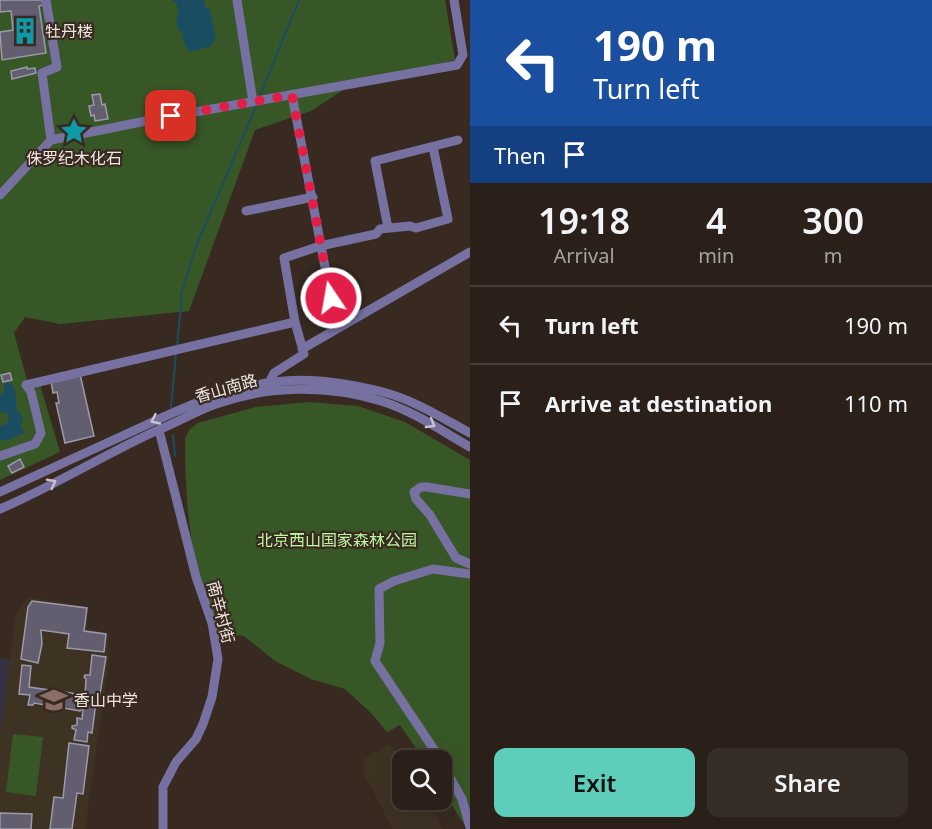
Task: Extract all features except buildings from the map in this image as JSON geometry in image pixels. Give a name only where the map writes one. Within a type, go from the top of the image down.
[{"type":"street","points":[[46,0],[57,67],[42,73],[51,140]]},
{"type":"street","points":[[237,0],[253,102]]},
{"type":"street","points":[[0,195],[51,140],[457,65],[463,55],[454,0]]},
{"type":"street","points":[[292,95],[331,298]]},
{"type":"street","points":[[388,228],[375,161],[458,140]]},
{"type":"street","points":[[269,383],[274,373],[304,354],[295,322],[284,258],[320,246],[376,234],[388,228],[410,226],[416,228],[448,219],[433,147]]},
{"type":"street","points":[[246,210],[313,197]]},
{"type":"street","points":[[302,349],[470,252]]},
{"type":"street","points":[[0,456],[35,444],[41,433],[31,392],[26,386],[295,322]]},
{"type":"street","name":"香山南路","points":[[0,492],[186,406],[224,393],[284,381],[318,381],[386,393],[470,433]]},
{"type":"street","name":"香山南路","points":[[0,509],[181,418],[249,394],[285,390],[318,390],[352,394],[410,412],[470,447]]},
{"type":"street","name":"南辛村街","points":[[159,430],[196,577],[212,623],[218,659],[212,697],[203,724],[196,739],[176,762],[163,787],[164,829]]},
{"type":"street","points":[[470,494],[427,487],[421,487],[414,492],[416,499],[430,515],[456,558],[470,564]]},
{"type":"street","points":[[434,750],[375,661],[380,643],[379,589],[394,581],[433,569],[470,574]]},
{"type":"street","points":[[452,781],[462,799],[470,827]]},
{"type":"shaded area","name":"香山中学","points":[[29,597],[88,607],[87,628],[108,634],[109,661],[85,829],[0,829],[0,738],[16,614]]},
{"type":"shaded area","points":[[0,657],[10,660],[0,738]]},
{"type":"shaded area","points":[[390,743],[394,750],[392,750],[392,810],[431,810],[443,829],[393,829],[363,773],[365,759]]},
{"type":"green space","points":[[0,0],[445,0],[455,60],[352,84],[311,111],[255,130],[189,311],[60,324],[25,317],[14,333],[27,380],[38,378],[60,452],[0,480]]},
{"type":"green space","name":"北京西山国家森林公园","points":[[309,402],[358,406],[405,422],[470,460],[470,829],[467,829],[452,805],[452,750],[417,750],[400,725],[387,732],[372,714],[345,689],[311,679],[275,661],[244,636],[217,634],[197,568],[191,536],[186,487],[185,438],[190,429],[198,423],[256,407]]},
{"type":"green space","points":[[13,734],[43,737],[36,796],[6,792]]},
{"type":"water","points":[[172,0],[204,0],[205,7],[210,9],[216,38],[211,46],[190,52],[178,29],[176,18],[179,16],[176,2]]},
{"type":"water","points":[[4,383],[11,384],[16,394],[17,409],[23,418],[21,426],[24,433],[0,441],[0,426],[6,424],[9,419],[7,413],[0,412],[0,395],[4,392]]},
{"type":"waterway","points":[[259,98],[299,0]]},
{"type":"waterway","points":[[177,347],[182,292],[196,246],[257,104]]},
{"type":"waterway","points":[[171,407],[176,353]]},
{"type":"waterway","points":[[173,435],[175,456]]},
{"type":"place","name":"牡丹楼","points":[[25,31]]},
{"type":"place","name":"侏罗纪木化石","points":[[74,131]]},
{"type":"place","name":"香山中学","points":[[54,700]]},
{"type":"route","points":[[171,116],[292,95],[331,298]]}]
